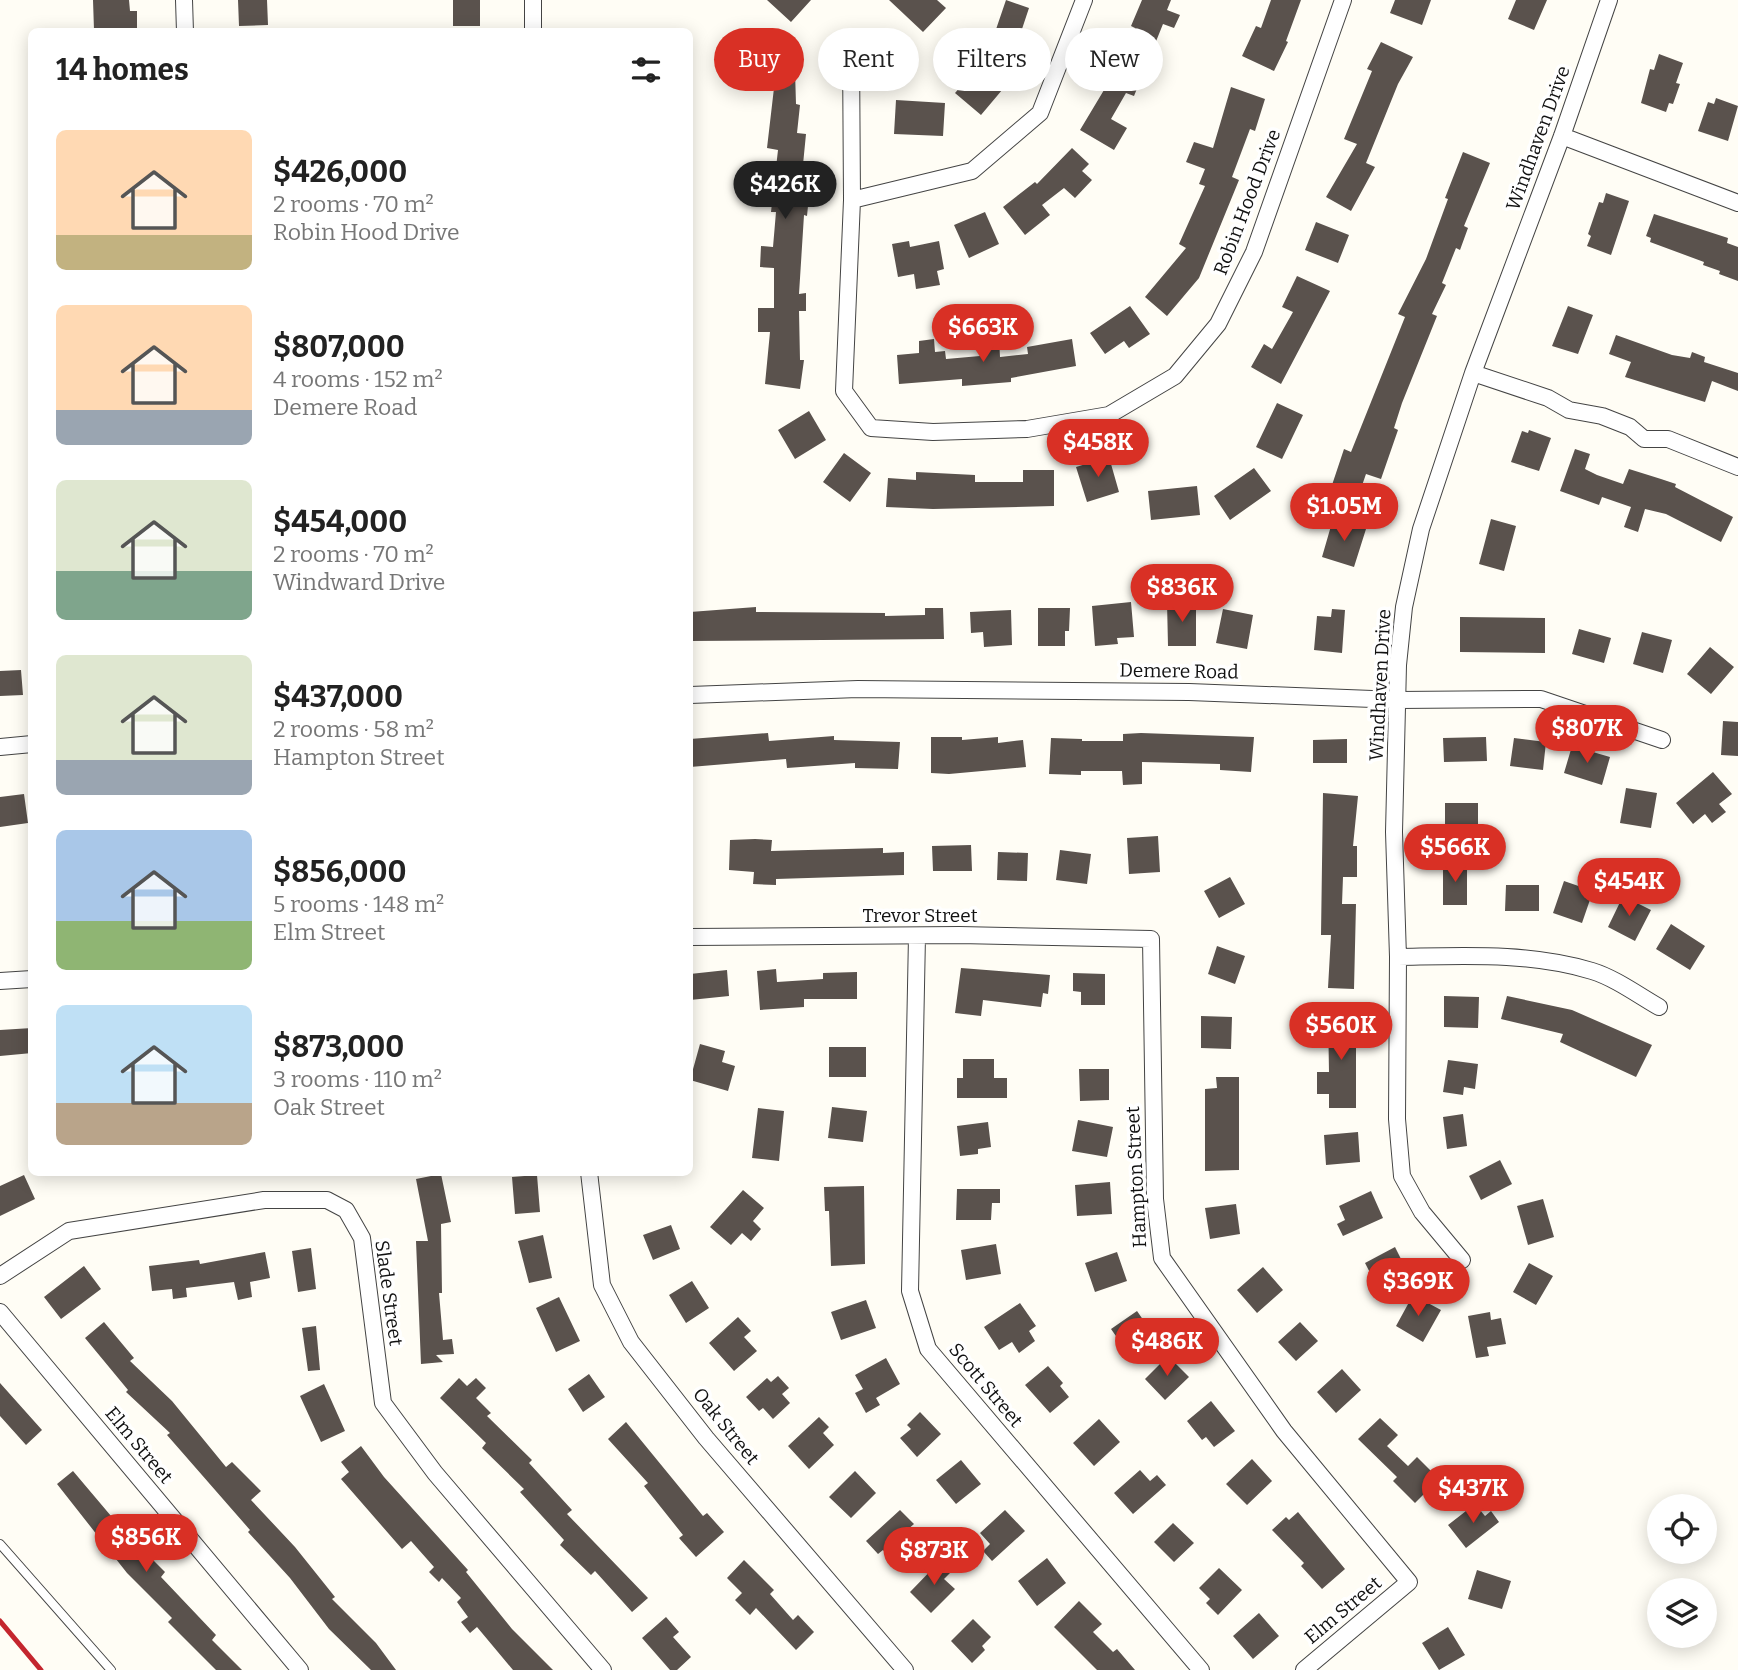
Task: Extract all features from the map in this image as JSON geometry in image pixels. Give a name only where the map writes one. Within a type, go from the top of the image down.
[{"type":"street","points":[[184,0],[185,28]]},
{"type":"street","points":[[533,0],[533,28]]},
{"type":"street","points":[[852,200],[972,171],[1040,113],[1084,0]]},
{"type":"street","name":"Robin Hood Drive","points":[[851,91],[852,200],[845,391],[871,428],[933,432],[1027,429],[1109,415],[1175,376],[1218,324],[1254,252],[1343,0]]},
{"type":"street","name":"Windhaven Drive","points":[[1462,1260],[1422,1212],[1402,1176],[1397,1119],[1398,957],[1395,832],[1398,700],[1404,607],[1421,529],[1473,373],[1562,136],[1609,0]]},
{"type":"street","points":[[1562,136],[1738,203]]},
{"type":"street","points":[[1473,373],[1548,398],[1569,410],[1602,416],[1630,427],[1644,439],[1668,439],[1738,467]]},
{"type":"street","name":"Demere Road","points":[[693,695],[872,689],[1189,692],[1398,700],[1541,699],[1662,740]]},
{"type":"street","points":[[0,747],[28,744]]},
{"type":"street","name":"Scott Street","points":[[917,936],[910,1291],[928,1349],[1201,1670]]},
{"type":"street","name":"Trevor Street","points":[[693,937],[1151,939]]},
{"type":"street","name":"Hampton Street","points":[[1151,939],[1155,1199],[1162,1258],[1284,1431],[1409,1582]]},
{"type":"street","points":[[1398,957],[1455,956],[1548,962],[1594,972],[1659,1007]]},
{"type":"street","points":[[0,981],[28,979]]},
{"type":"street","name":"Oak Street","points":[[589,1176],[602,1285],[631,1342],[706,1438],[905,1670]]},
{"type":"street","name":"Slade Street","points":[[0,1276],[69,1231],[264,1200],[327,1200],[346,1210],[362,1238],[383,1402],[435,1473],[603,1670]]},
{"type":"street","name":"Elm Street","points":[[0,1312],[300,1670]]},
{"type":"street","name":"Elm Street","points":[[1304,1670],[1409,1582]]},
{"type":"lane","points":[[0,1544],[111,1670]]},
{"type":"building","points":[[93,0],[129,0],[130,11],[137,11],[137,28],[94,28]]},
{"type":"building","points":[[238,0],[267,0],[268,25],[239,26]]},
{"type":"building","points":[[453,0],[480,0],[480,26],[453,26]]},
{"type":"building","points":[[767,0],[811,0],[791,22]]},
{"type":"building","points":[[889,0],[937,0],[946,8],[923,32]]},
{"type":"building","points":[[1006,0],[1029,8],[1022,28],[996,28]]},
{"type":"building","points":[[1142,0],[1171,0],[1167,10],[1180,15],[1174,28],[1163,24],[1161,28],[1131,26]]},
{"type":"building","points":[[1271,0],[1301,0],[1286,41],[1288,42],[1274,71],[1242,56],[1256,26],[1261,28]]},
{"type":"building","points":[[1395,0],[1431,0],[1422,25],[1390,13]]},
{"type":"building","points":[[1516,0],[1547,0],[1534,30],[1508,19]]},
{"type":"building","points":[[1381,42],[1413,57],[1398,84],[1366,163],[1375,167],[1351,211],[1326,197],[1357,144],[1344,139],[1372,71],[1367,69]]},
{"type":"building","points":[[1659,54],[1683,63],[1676,83],[1680,84],[1673,104],[1669,103],[1666,112],[1641,103],[1650,69],[1654,70]]},
{"type":"building","points":[[1231,87],[1265,99],[1255,131],[1250,129],[1232,177],[1239,180],[1199,278],[1167,316],[1145,297],[1186,248],[1179,244],[1205,186],[1199,184],[1205,169],[1186,162],[1194,142],[1213,148]]},
{"type":"building","points":[[774,91],[796,91],[796,104],[800,105],[797,133],[806,134],[800,195],[809,196],[807,216],[804,215],[799,294],[806,293],[806,311],[799,311],[800,360],[804,360],[800,389],[765,384],[770,332],[758,332],[758,308],[774,308],[774,268],[760,267],[761,246],[773,247],[776,212],[771,212],[778,150],[767,148]]},
{"type":"building","points":[[957,91],[1001,91],[981,115],[955,93]]},
{"type":"building","points":[[1103,91],[1136,91],[1134,96],[1126,93],[1111,119],[1127,128],[1114,150],[1080,130]]},
{"type":"building","points":[[1716,98],[1738,106],[1728,141],[1698,131],[1708,102],[1714,104]]},
{"type":"building","points":[[896,100],[945,103],[943,136],[894,134]]},
{"type":"building","points":[[1072,148],[1089,164],[1082,171],[1092,180],[1075,198],[1064,188],[1042,205],[1050,215],[1025,235],[1003,207],[1035,182],[1037,184]]},
{"type":"building","points":[[1463,152],[1490,163],[1464,226],[1468,228],[1460,250],[1456,248],[1442,283],[1446,285],[1432,314],[1437,316],[1402,403],[1394,428],[1398,430],[1381,479],[1366,474],[1358,497],[1331,488],[1344,449],[1351,452],[1405,317],[1398,314],[1426,259]]},
{"type":"building","points":[[1606,193],[1629,201],[1611,255],[1587,246],[1591,236],[1588,234],[1599,202],[1603,203]]},
{"type":"building","points":[[985,212],[999,244],[969,258],[954,225]]},
{"type":"building","points":[[1654,214],[1728,238],[1727,243],[1738,247],[1738,281],[1719,274],[1720,271],[1703,265],[1704,262],[1650,242],[1651,238],[1646,236]]},
{"type":"building","points":[[1316,222],[1349,235],[1338,263],[1305,250]]},
{"type":"building","points":[[909,241],[910,247],[939,241],[944,269],[937,271],[940,285],[916,289],[914,274],[898,277],[892,244]]},
{"type":"building","points":[[1297,276],[1330,291],[1281,384],[1251,367],[1264,344],[1272,349],[1293,312],[1282,307]]},
{"type":"building","points":[[1130,306],[1150,334],[1129,348],[1124,341],[1105,354],[1090,333]]},
{"type":"building","points":[[1568,306],[1593,315],[1578,354],[1552,346]]},
{"type":"building","points":[[1616,335],[1672,355],[1690,358],[1692,352],[1705,357],[1704,362],[1738,373],[1738,391],[1712,381],[1705,402],[1625,377],[1631,362],[1609,354]]},
{"type":"building","points":[[934,339],[935,352],[945,351],[946,359],[980,356],[978,340],[999,339],[1000,357],[1028,354],[1027,347],[1072,339],[1076,366],[1011,378],[1011,382],[962,386],[962,379],[899,384],[897,355],[919,353],[919,341]]},
{"type":"building","points":[[1277,403],[1303,415],[1282,459],[1256,447]]},
{"type":"building","points":[[809,411],[826,440],[795,459],[778,430]]},
{"type":"building","points":[[1529,430],[1551,438],[1539,471],[1511,462],[1522,431],[1528,433]]},
{"type":"building","points":[[1575,449],[1590,454],[1585,469],[1597,475],[1623,484],[1629,469],[1676,484],[1675,487],[1733,517],[1721,542],[1666,514],[1645,509],[1638,532],[1624,527],[1631,507],[1602,497],[1599,505],[1560,491]]},
{"type":"building","points":[[844,453],[871,473],[850,502],[823,482]]},
{"type":"building","points":[[1109,457],[1119,492],[1087,502],[1076,467]]},
{"type":"building","points":[[1254,468],[1271,491],[1230,520],[1214,496]]},
{"type":"building","points":[[1023,470],[1054,470],[1054,506],[933,509],[886,507],[888,478],[916,480],[916,472],[975,475],[975,482],[1023,482]]},
{"type":"building","points":[[1197,486],[1200,515],[1151,520],[1148,491]]},
{"type":"building","points":[[1333,519],[1366,529],[1354,567],[1322,557]]},
{"type":"building","points":[[1491,519],[1516,526],[1504,571],[1479,564]]},
{"type":"building","points":[[1131,602],[1134,637],[1117,638],[1118,644],[1095,646],[1092,606]]},
{"type":"building","points":[[1167,602],[1196,602],[1196,646],[1168,646]]},
{"type":"building","points":[[756,607],[756,612],[885,613],[885,616],[925,615],[925,608],[943,608],[944,639],[693,641],[693,612]]},
{"type":"building","points":[[1038,608],[1070,608],[1065,646],[1038,646]]},
{"type":"building","points":[[1223,609],[1253,615],[1247,649],[1216,643]]},
{"type":"building","points":[[1332,609],[1345,610],[1342,653],[1314,650],[1317,616],[1331,617]]},
{"type":"building","points":[[1011,610],[1012,645],[984,647],[983,632],[971,633],[970,612]]},
{"type":"building","points":[[1460,617],[1545,618],[1545,653],[1460,652]]},
{"type":"building","points":[[1579,629],[1611,638],[1604,663],[1572,654]]},
{"type":"building","points":[[1642,632],[1672,640],[1663,673],[1633,664]]},
{"type":"building","points":[[1710,647],[1734,667],[1711,694],[1687,674]]},
{"type":"building","points":[[21,670],[23,695],[0,696],[0,671]]},
{"type":"building","points":[[1723,721],[1738,722],[1738,756],[1721,755]]},
{"type":"building","points":[[768,733],[769,741],[834,736],[834,740],[900,742],[898,769],[855,768],[855,763],[787,768],[786,759],[693,767],[693,739]]},
{"type":"building","points":[[1123,734],[1254,737],[1251,772],[1220,770],[1220,764],[1142,762],[1142,784],[1123,785],[1122,771],[1081,771],[1081,775],[1049,774],[1051,738],[1123,741]]},
{"type":"building","points":[[931,737],[962,737],[962,740],[998,737],[998,743],[1023,740],[1026,767],[949,774],[931,773]]},
{"type":"building","points":[[1486,737],[1487,761],[1444,762],[1443,738]]},
{"type":"building","points":[[1514,738],[1546,742],[1543,770],[1510,766]]},
{"type":"building","points":[[1347,739],[1347,763],[1313,763],[1313,740]]},
{"type":"building","points":[[1572,746],[1610,757],[1602,785],[1564,773]]},
{"type":"building","points":[[1713,772],[1732,794],[1719,804],[1726,812],[1712,823],[1705,814],[1693,824],[1676,803]]},
{"type":"building","points":[[1626,788],[1657,793],[1651,828],[1620,823]]},
{"type":"building","points":[[1323,793],[1358,796],[1353,846],[1357,846],[1357,877],[1343,877],[1342,904],[1356,904],[1354,989],[1328,988],[1331,935],[1321,935]]},
{"type":"building","points":[[24,794],[28,823],[0,827],[0,797]]},
{"type":"building","points":[[1445,803],[1478,803],[1478,833],[1445,834]]},
{"type":"building","points":[[1158,836],[1160,872],[1129,874],[1127,838]]},
{"type":"building","points":[[730,840],[772,840],[771,851],[883,848],[883,853],[904,852],[904,875],[776,879],[776,885],[753,884],[754,872],[729,870]]},
{"type":"building","points":[[971,845],[972,871],[933,871],[932,846]]},
{"type":"building","points":[[1060,850],[1091,854],[1087,884],[1056,880]]},
{"type":"building","points":[[998,852],[1028,853],[1027,881],[997,880]]},
{"type":"building","points":[[1467,862],[1467,905],[1443,905],[1443,863]]},
{"type":"building","points":[[1230,877],[1245,904],[1219,918],[1204,891]]},
{"type":"building","points":[[1564,881],[1593,891],[1582,923],[1553,913]]},
{"type":"building","points":[[1506,885],[1539,885],[1539,911],[1505,911]]},
{"type":"building","points":[[1623,896],[1651,910],[1635,941],[1608,927]]},
{"type":"building","points":[[1671,924],[1705,946],[1690,970],[1656,949]]},
{"type":"building","points":[[1217,946],[1245,956],[1235,984],[1208,974]]},
{"type":"building","points":[[961,968],[1050,975],[1048,994],[1043,993],[1041,1007],[983,1000],[981,1016],[955,1013]]},
{"type":"building","points":[[776,969],[777,982],[823,979],[823,973],[857,972],[857,999],[804,999],[804,1007],[760,1010],[757,971]]},
{"type":"building","points":[[727,970],[729,996],[693,1000],[693,974]]},
{"type":"building","points":[[1073,973],[1105,974],[1105,1005],[1081,1005],[1081,992],[1073,991]]},
{"type":"building","points":[[1444,996],[1479,997],[1478,1028],[1444,1027]]},
{"type":"building","points":[[1507,996],[1572,1010],[1652,1045],[1636,1077],[1560,1042],[1563,1034],[1501,1019]]},
{"type":"building","points":[[1328,1013],[1356,1013],[1356,1108],[1329,1108],[1329,1094],[1317,1094],[1317,1072],[1329,1072]]},
{"type":"building","points":[[1201,1016],[1232,1017],[1231,1049],[1201,1048]]},
{"type":"building","points":[[28,1028],[28,1053],[0,1056],[0,1030]]},
{"type":"building","points":[[700,1044],[725,1051],[722,1062],[735,1066],[728,1091],[693,1081],[693,1069]]},
{"type":"building","points":[[829,1047],[866,1047],[866,1077],[829,1077]]},
{"type":"building","points":[[963,1059],[994,1059],[994,1078],[1007,1078],[1007,1098],[957,1098],[957,1078],[963,1078]]},
{"type":"building","points":[[1448,1060],[1478,1064],[1475,1089],[1464,1087],[1463,1095],[1443,1092]]},
{"type":"building","points":[[1079,1069],[1109,1069],[1109,1100],[1080,1101]]},
{"type":"building","points":[[1216,1077],[1239,1077],[1239,1170],[1205,1171],[1205,1089],[1217,1088]]},
{"type":"building","points":[[832,1107],[867,1111],[863,1142],[828,1138]]},
{"type":"building","points":[[758,1108],[784,1111],[779,1161],[752,1158]]},
{"type":"building","points":[[1463,1114],[1467,1146],[1447,1149],[1443,1117]]},
{"type":"building","points":[[1078,1120],[1113,1127],[1107,1157],[1072,1151]]},
{"type":"building","points":[[988,1122],[991,1147],[978,1149],[978,1154],[960,1156],[957,1126]]},
{"type":"building","points":[[1358,1132],[1360,1162],[1326,1165],[1324,1135]]},
{"type":"building","points":[[1500,1160],[1512,1184],[1481,1200],[1469,1176]]},
{"type":"building","points":[[24,1175],[35,1199],[0,1216],[0,1186]]},
{"type":"building","points":[[441,1176],[451,1222],[441,1224],[442,1293],[439,1293],[443,1340],[452,1339],[454,1354],[436,1355],[443,1362],[421,1364],[416,1241],[428,1241],[416,1179]]},
{"type":"building","points":[[537,1176],[540,1212],[515,1214],[512,1177]]},
{"type":"building","points":[[1110,1182],[1112,1214],[1077,1216],[1075,1185]]},
{"type":"building","points":[[864,1186],[865,1264],[831,1266],[829,1211],[825,1211],[824,1187]]},
{"type":"building","points":[[957,1189],[1000,1189],[1000,1203],[992,1203],[991,1220],[956,1220]]},
{"type":"building","points":[[743,1190],[764,1208],[753,1221],[761,1229],[751,1241],[742,1233],[731,1245],[710,1227]]},
{"type":"building","points":[[1371,1191],[1383,1218],[1343,1236],[1337,1224],[1345,1220],[1339,1206]]},
{"type":"building","points":[[1543,1199],[1554,1237],[1528,1245],[1517,1206]]},
{"type":"building","points":[[1236,1204],[1240,1234],[1210,1239],[1205,1208]]},
{"type":"building","points":[[671,1225],[680,1249],[653,1260],[643,1235]]},
{"type":"building","points":[[543,1235],[552,1278],[529,1283],[518,1241]]},
{"type":"building","points":[[996,1244],[1001,1274],[966,1280],[961,1250]]},
{"type":"building","points":[[1395,1247],[1409,1275],[1379,1290],[1365,1263]]},
{"type":"building","points":[[311,1248],[316,1289],[298,1292],[292,1251]]},
{"type":"building","points":[[265,1252],[270,1278],[250,1282],[252,1297],[238,1300],[234,1282],[186,1288],[187,1297],[173,1299],[172,1289],[152,1291],[149,1266],[199,1260],[200,1264]]},
{"type":"building","points":[[1117,1252],[1127,1281],[1095,1292],[1085,1263]]},
{"type":"building","points":[[1529,1263],[1553,1276],[1536,1305],[1513,1292]]},
{"type":"building","points":[[84,1266],[101,1289],[61,1319],[44,1297]]},
{"type":"building","points":[[1263,1267],[1283,1290],[1257,1313],[1237,1290]]},
{"type":"building","points":[[692,1281],[709,1308],[686,1323],[669,1295]]},
{"type":"building","points":[[1413,1295],[1441,1310],[1423,1342],[1396,1326]]},
{"type":"building","points":[[559,1297],[580,1341],[556,1352],[536,1308]]},
{"type":"building","points":[[866,1300],[876,1328],[841,1340],[831,1312]]},
{"type":"building","points":[[1020,1303],[1036,1326],[1029,1331],[1035,1341],[1019,1353],[1012,1342],[999,1350],[984,1327]]},
{"type":"building","points":[[1137,1311],[1155,1337],[1140,1348],[1135,1342],[1125,1349],[1111,1329]]},
{"type":"building","points":[[1490,1312],[1491,1320],[1501,1318],[1506,1344],[1487,1347],[1489,1356],[1476,1358],[1468,1316]]},
{"type":"building","points":[[738,1317],[751,1331],[744,1337],[757,1351],[734,1371],[709,1343]]},
{"type":"building","points":[[104,1322],[134,1358],[130,1361],[172,1401],[226,1467],[232,1462],[261,1491],[251,1500],[295,1547],[335,1597],[332,1599],[376,1643],[396,1670],[371,1670],[329,1629],[290,1578],[248,1532],[250,1530],[167,1435],[170,1433],[126,1392],[128,1390],[85,1338]]},
{"type":"building","points":[[1300,1322],[1318,1341],[1296,1361],[1278,1342]]},
{"type":"building","points":[[316,1326],[320,1370],[308,1371],[302,1328]]},
{"type":"building","points":[[1168,1356],[1189,1377],[1165,1400],[1145,1379]]},
{"type":"building","points":[[886,1358],[900,1384],[876,1398],[880,1405],[866,1413],[855,1393],[863,1389],[855,1375]]},
{"type":"building","points":[[1048,1366],[1063,1383],[1060,1386],[1069,1397],[1050,1413],[1025,1385]]},
{"type":"building","points":[[1342,1369],[1361,1390],[1336,1413],[1317,1392]]},
{"type":"building","points":[[589,1374],[605,1397],[583,1412],[568,1389]]},
{"type":"building","points":[[778,1376],[789,1388],[782,1394],[790,1403],[773,1419],[763,1408],[759,1411],[746,1397],[767,1378],[771,1382]]},
{"type":"building","points":[[459,1378],[467,1386],[476,1378],[486,1388],[476,1398],[491,1413],[487,1416],[532,1460],[529,1463],[572,1510],[567,1514],[648,1598],[632,1612],[595,1571],[591,1575],[560,1545],[564,1540],[520,1492],[524,1489],[482,1448],[486,1443],[440,1398]]},
{"type":"building","points":[[0,1383],[42,1430],[26,1445],[0,1416]]},
{"type":"building","points":[[324,1384],[345,1431],[321,1442],[300,1396]]},
{"type":"building","points":[[1211,1401],[1235,1431],[1214,1447],[1206,1437],[1202,1440],[1187,1421]]},
{"type":"building","points":[[920,1412],[941,1434],[917,1457],[900,1438],[911,1429],[907,1425]]},
{"type":"building","points":[[819,1417],[829,1427],[823,1433],[834,1445],[809,1469],[788,1446]]},
{"type":"building","points":[[1380,1418],[1398,1435],[1387,1446],[1408,1466],[1417,1457],[1439,1479],[1415,1503],[1393,1481],[1397,1477],[1358,1439]]},
{"type":"building","points":[[1099,1419],[1120,1442],[1094,1466],[1073,1443]]},
{"type":"building","points":[[626,1422],[703,1516],[707,1513],[724,1532],[696,1557],[679,1538],[683,1535],[644,1486],[648,1483],[608,1439]]},
{"type":"building","points":[[361,1446],[384,1477],[468,1570],[466,1572],[512,1629],[553,1670],[513,1670],[477,1627],[470,1633],[461,1622],[468,1617],[457,1602],[461,1598],[442,1578],[439,1582],[429,1572],[434,1567],[411,1541],[402,1549],[341,1479],[349,1472],[341,1462]]},
{"type":"building","points":[[1252,1459],[1272,1481],[1247,1505],[1226,1484]]},
{"type":"building","points":[[961,1460],[981,1484],[956,1504],[936,1480]]},
{"type":"building","points":[[1140,1470],[1150,1481],[1157,1475],[1166,1485],[1133,1514],[1114,1493]]},
{"type":"building","points":[[73,1471],[144,1555],[146,1553],[165,1572],[161,1577],[216,1635],[212,1640],[242,1670],[216,1670],[168,1622],[172,1618],[127,1573],[57,1484]]},
{"type":"building","points":[[855,1471],[876,1493],[851,1518],[829,1497]]},
{"type":"building","points":[[1475,1504],[1485,1516],[1491,1511],[1499,1522],[1466,1548],[1448,1525]]},
{"type":"building","points":[[900,1510],[914,1524],[907,1530],[919,1544],[896,1565],[883,1550],[878,1554],[866,1541]]},
{"type":"building","points":[[1005,1510],[1025,1531],[992,1561],[983,1551],[990,1544],[980,1533]]},
{"type":"building","points":[[1298,1512],[1345,1569],[1322,1589],[1301,1566],[1304,1563],[1272,1530],[1286,1517],[1289,1520]]},
{"type":"building","points":[[1173,1523],[1194,1543],[1174,1562],[1154,1542]]},
{"type":"building","points":[[1047,1558],[1066,1583],[1037,1606],[1018,1581]]},
{"type":"building","points":[[744,1560],[774,1590],[770,1594],[793,1620],[798,1615],[814,1632],[796,1650],[756,1608],[750,1615],[735,1600],[742,1593],[727,1578]]},
{"type":"building","points":[[941,1560],[952,1571],[944,1579],[955,1589],[931,1613],[910,1592]]},
{"type":"building","points":[[1219,1568],[1242,1590],[1218,1615],[1206,1603],[1210,1599],[1199,1588]]},
{"type":"building","points":[[1477,1570],[1511,1581],[1502,1609],[1468,1599]]},
{"type":"building","points":[[1079,1601],[1102,1624],[1093,1632],[1113,1652],[1117,1649],[1135,1670],[1097,1670],[1054,1627]]},
{"type":"building","points":[[1259,1613],[1279,1636],[1253,1659],[1233,1636]]},
{"type":"building","points":[[666,1617],[679,1632],[673,1637],[691,1657],[677,1670],[670,1670],[642,1638]]},
{"type":"building","points":[[973,1619],[991,1637],[982,1646],[985,1650],[972,1663],[951,1641]]},
{"type":"building","points":[[1448,1627],[1465,1655],[1439,1670],[1422,1643]]},
{"type":"railway","points":[[0,1621],[41,1670]]}]
